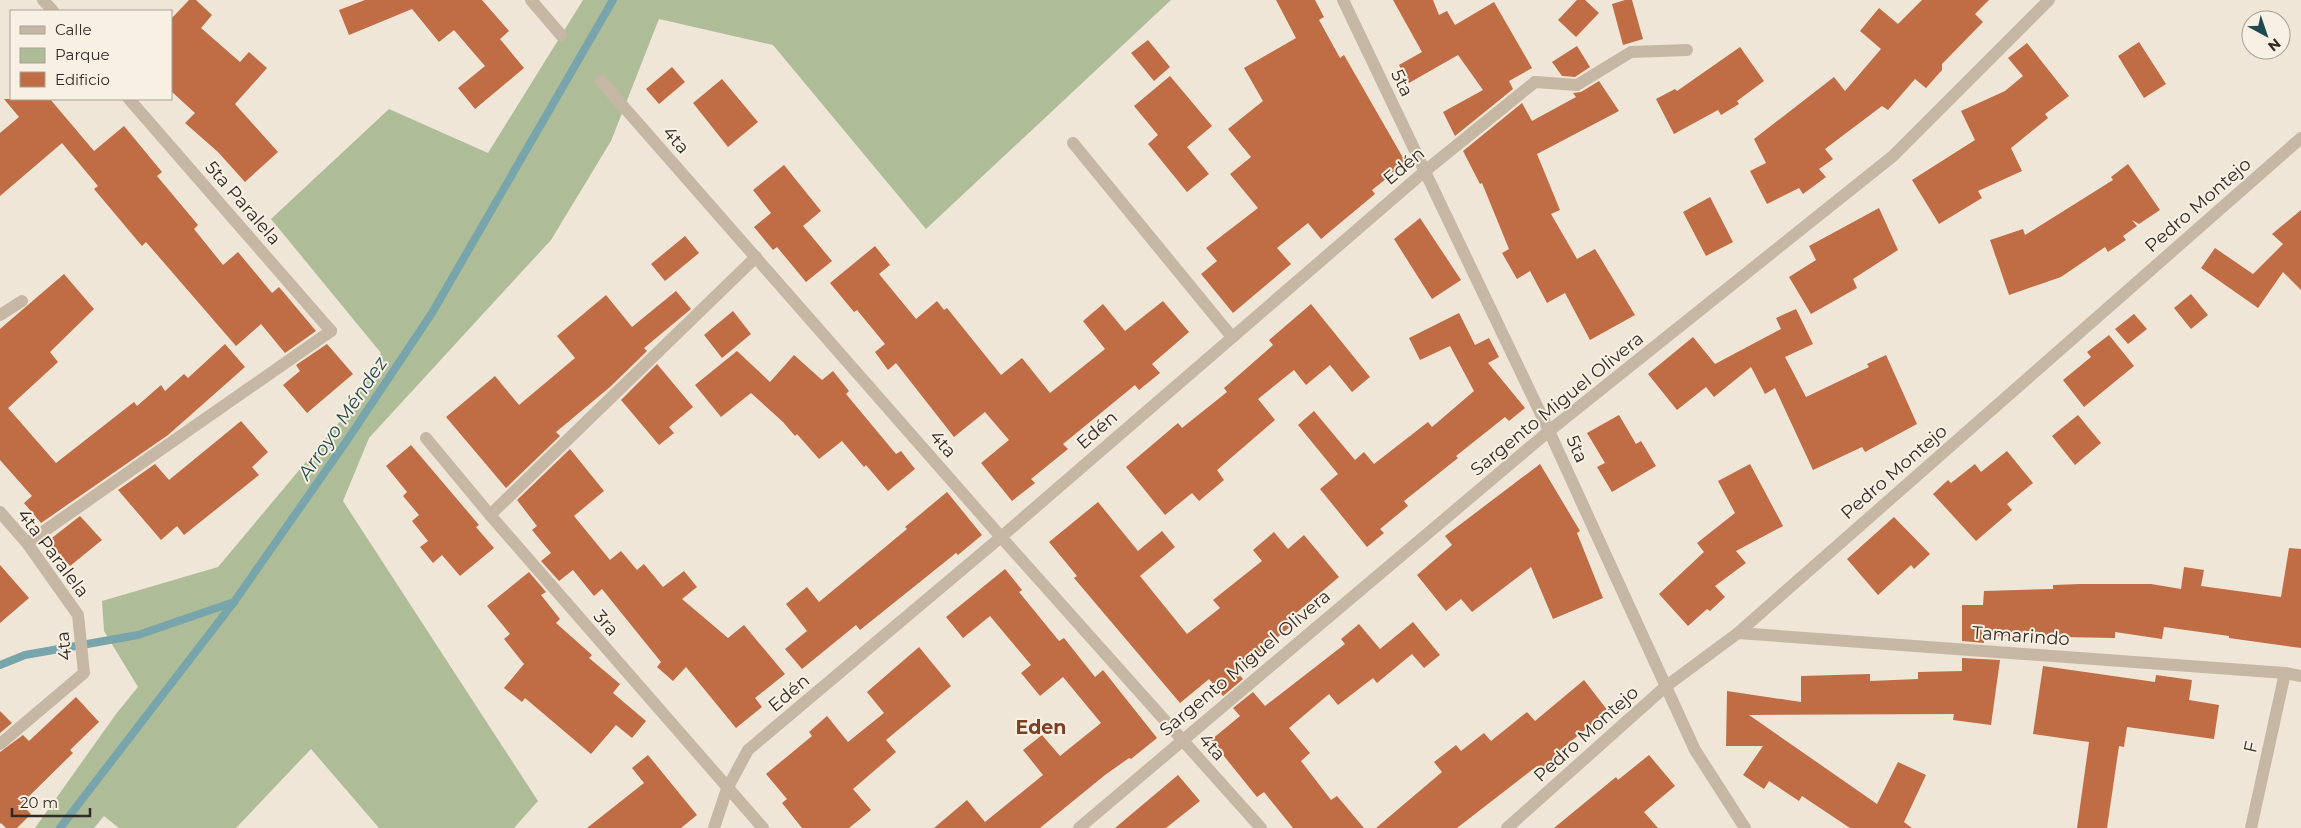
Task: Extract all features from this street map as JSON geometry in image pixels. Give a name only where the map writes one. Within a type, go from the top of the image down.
[{"type":"street","points":[[43,0],[52,10]]},
{"type":"street","points":[[531,0],[561,35]]},
{"type":"street","name":"5ta","points":[[1342,0],[1549,431],[1695,750],[1745,828]]},
{"type":"street","name":"Sargento Miguel Olivera","points":[[1079,828],[1181,739],[1549,431],[1893,156],[2049,0]]},
{"type":"street","name":"Edén","points":[[714,828],[728,789],[748,750],[1001,537],[1425,171],[1535,82],[1577,85],[1631,52],[1687,50]]},
{"type":"street","name":"4ta","points":[[601,81],[1001,537],[1261,828]]},
{"type":"street","name":"5ta Paralela","points":[[27,543],[331,330],[130,100]]},
{"type":"street","name":"Pedro Montejo","points":[[1506,828],[1665,687],[1738,632],[2301,138]]},
{"type":"street","points":[[1074,143],[1232,337]]},
{"type":"street","points":[[490,515],[756,257]]},
{"type":"street","points":[[0,316],[22,301]]},
{"type":"street","name":"3ra","points":[[426,438],[490,515],[763,828]]},
{"type":"street","name":"4ta Paralela","points":[[0,512],[27,543],[78,615]]},
{"type":"street","name":"4ta","points":[[0,744],[84,673],[78,615]]},
{"type":"street","name":"Tamarindo","points":[[1738,632],[2284,673],[2301,676]]},
{"type":"street","name":"F","points":[[2251,828],[2284,673]]},
{"type":"green space","points":[[583,0],[1171,0],[926,229],[773,45],[659,19],[611,141],[551,240],[369,438],[343,501],[538,801],[514,828],[379,828],[311,749],[236,828],[119,828],[104,816],[94,828],[35,828],[116,714],[138,687],[104,631],[102,601],[218,567],[342,419],[381,353],[271,219],[389,109],[488,153]]},
{"type":"building","points":[[189,0],[196,0],[212,15],[201,28],[240,62],[249,52],[267,68],[235,104],[278,152],[245,182],[218,152],[185,123],[195,113],[172,92],[172,18]]},
{"type":"building","points":[[365,0],[482,0],[509,31],[500,39],[524,68],[475,109],[458,88],[485,66],[454,30],[439,42],[412,9],[349,35],[339,10]]},
{"type":"building","points":[[1276,0],[1315,0],[1324,17],[1319,20],[1340,58],[1344,55],[1406,163],[1372,190],[1375,194],[1321,239],[1308,223],[1277,248],[1291,264],[1233,313],[1201,274],[1217,261],[1206,248],[1258,208],[1230,174],[1251,157],[1228,129],[1263,101],[1244,68],[1296,38]]},
{"type":"building","points":[[1393,0],[1433,0],[1439,15],[1447,11],[1455,25],[1494,2],[1532,68],[1509,81],[1513,89],[1455,136],[1443,112],[1483,90],[1458,55],[1409,83],[1399,65],[1422,52]]},
{"type":"building","points":[[1577,0],[1585,0],[1599,13],[1576,37],[1558,20]]},
{"type":"building","points":[[1632,0],[1643,39],[1623,45],[1612,4]]},
{"type":"building","points":[[1922,0],[1989,0],[1975,14],[1983,22],[1942,64],[1942,70],[1926,88],[1915,79],[1888,110],[1882,106],[1825,149],[1833,159],[1819,169],[1826,177],[1803,194],[1799,188],[1767,204],[1750,171],[1766,163],[1754,139],[1834,77],[1845,91],[1881,49],[1860,31],[1879,8],[1898,24]]},
{"type":"building","points":[[1148,40],[1170,67],[1154,81],[1131,53]]},
{"type":"building","points":[[2139,42],[2166,84],[2144,98],[2118,56]]},
{"type":"building","points":[[2027,43],[2069,96],[2045,114],[2048,118],[2011,148],[2022,171],[1978,191],[1982,198],[1939,224],[1912,180],[1975,140],[1961,111],[2005,91],[2023,76],[2008,58]]},
{"type":"building","points":[[1577,46],[1590,67],[1575,77],[1562,76],[1552,62]]},
{"type":"building","points":[[1740,47],[1764,81],[1737,101],[1739,104],[1721,115],[1718,110],[1674,134],[1656,99],[1675,89],[1677,91]]},
{"type":"building","points":[[672,67],[685,82],[659,104],[646,89]]},
{"type":"building","points":[[1170,76],[1212,126],[1187,147],[1209,174],[1187,192],[1148,144],[1158,135],[1134,106]]},
{"type":"building","points":[[722,79],[758,122],[728,147],[693,103]]},
{"type":"building","points":[[1599,81],[1619,111],[1537,154],[1560,210],[1551,214],[1577,259],[1595,249],[1635,315],[1590,340],[1565,293],[1547,303],[1530,271],[1517,279],[1502,253],[1509,249],[1482,183],[1480,184],[1463,151],[1522,103],[1532,121],[1576,97],[1573,93],[1581,92]]},
{"type":"building","points":[[4,99],[51,100],[94,151],[124,126],[162,172],[157,176],[198,225],[194,229],[223,265],[238,252],[272,293],[279,287],[316,331],[285,353],[261,324],[236,346],[146,242],[142,246],[94,189],[98,186],[62,143],[0,196],[0,133],[19,117]]},
{"type":"building","points":[[2128,164],[2160,210],[2139,224],[2132,220],[2137,226],[2123,236],[2126,240],[2108,252],[2105,247],[2061,277],[2009,295],[1990,240],[2023,229],[2025,235],[2113,180],[2111,177]]},
{"type":"building","points":[[784,165],[821,211],[803,226],[832,261],[806,282],[777,247],[773,250],[754,227],[771,213],[753,190]]},
{"type":"building","points":[[1710,197],[1733,242],[1706,256],[1683,212]]},
{"type":"building","points":[[1879,208],[1898,250],[1853,279],[1857,288],[1811,314],[1789,277],[1816,260],[1809,246]]},
{"type":"building","points":[[2301,210],[2301,290],[2283,272],[2258,308],[2201,268],[2215,248],[2253,274],[2283,244],[2272,234]]},
{"type":"building","points":[[1420,218],[1461,280],[1432,299],[1394,239]]},
{"type":"building","points":[[685,236],[699,253],[665,281],[651,264]]},
{"type":"building","points":[[875,246],[890,265],[879,274],[916,319],[937,301],[944,310],[947,308],[1001,375],[1022,358],[1050,393],[1105,349],[1083,321],[1103,304],[1125,331],[1163,301],[1189,332],[1152,364],[1160,373],[1139,390],[1135,385],[1063,444],[1068,449],[1031,479],[1035,483],[1012,501],[981,463],[1009,440],[985,412],[954,437],[896,363],[888,370],[875,352],[885,344],[857,310],[854,312],[830,283]]},
{"type":"building","points":[[64,274],[94,309],[50,352],[58,362],[8,408],[56,463],[134,402],[137,406],[161,385],[165,391],[184,374],[188,378],[225,344],[245,367],[168,435],[41,523],[24,503],[32,496],[0,460],[0,329]]},
{"type":"building","points":[[676,291],[691,309],[644,348],[647,351],[610,387],[556,432],[560,436],[506,488],[446,417],[495,376],[519,405],[575,358],[557,336],[606,295],[632,327]]},
{"type":"building","points":[[2191,294],[2208,315],[2191,329],[2174,308]]},
{"type":"building","points":[[1311,304],[1370,377],[1352,392],[1330,365],[1306,385],[1294,370],[1258,399],[1275,420],[1217,470],[1224,480],[1199,501],[1192,493],[1165,515],[1126,467],[1178,423],[1182,428],[1227,392],[1224,388],[1273,345],[1269,340]]},
{"type":"building","points":[[1796,309],[1813,344],[1785,357],[1806,397],[1869,367],[1867,364],[1886,355],[1917,424],[1865,452],[1862,447],[1813,470],[1775,388],[1765,394],[1751,367],[1714,397],[1706,387],[1677,410],[1648,374],[1693,337],[1715,364],[1781,329],[1776,318]]},
{"type":"building","points":[[733,311],[751,334],[722,358],[704,335]]},
{"type":"building","points":[[1459,313],[1475,345],[1489,338],[1499,357],[1488,363],[1525,408],[1509,421],[1505,417],[1404,501],[1408,506],[1380,529],[1384,533],[1367,547],[1320,489],[1338,474],[1298,425],[1314,411],[1355,460],[1364,452],[1374,464],[1428,422],[1432,427],[1474,391],[1450,346],[1420,360],[1409,338]]},
{"type":"building","points":[[2134,314],[2147,329],[2128,344],[2115,329]]},
{"type":"building","points":[[2109,335],[2134,366],[2084,407],[2063,380],[2091,357],[2087,352]]},
{"type":"building","points":[[327,344],[353,374],[307,413],[283,385],[300,371],[296,365]]},
{"type":"building","points":[[737,351],[770,382],[794,355],[822,380],[833,371],[849,391],[846,394],[896,454],[901,451],[915,469],[888,491],[842,441],[819,459],[797,434],[795,436],[783,422],[751,393],[721,417],[695,385]]},
{"type":"building","points":[[657,364],[693,407],[669,427],[674,433],[659,445],[621,400]]},
{"type":"building","points":[[1619,415],[1636,444],[1641,441],[1656,466],[1612,492],[1597,467],[1605,463],[1587,433]]},
{"type":"building","points":[[2078,415],[2101,443],[2075,465],[2052,436]]},
{"type":"building","points":[[241,421],[268,452],[252,467],[259,475],[184,535],[177,526],[161,540],[118,490],[155,464],[169,480]]},
{"type":"building","points":[[411,445],[479,525],[476,527],[494,548],[460,576],[442,555],[433,563],[420,547],[428,541],[412,521],[419,515],[403,496],[407,492],[386,466]]},
{"type":"building","points":[[570,449],[604,491],[574,516],[610,560],[621,551],[637,570],[644,564],[663,587],[684,571],[697,587],[682,599],[728,638],[744,625],[785,674],[755,698],[762,707],[736,728],[686,667],[673,681],[657,667],[661,662],[602,589],[594,596],[573,570],[559,581],[541,561],[551,553],[532,530],[537,526],[517,500]]},
{"type":"building","points":[[2007,451],[2033,483],[2007,504],[2012,510],[1976,541],[1933,494],[1948,480],[1951,483],[1975,464],[1981,472]]},
{"type":"building","points":[[1540,464],[1580,531],[1577,533],[1603,598],[1553,619],[1531,567],[1472,612],[1461,599],[1446,611],[1417,575],[1452,545],[1445,536]]},
{"type":"building","points":[[1750,464],[1783,526],[1736,551],[1746,563],[1715,586],[1725,597],[1710,611],[1707,609],[1688,626],[1659,594],[1704,552],[1697,543],[1735,513],[1718,481]]},
{"type":"building","points":[[947,492],[982,535],[958,555],[956,553],[860,630],[856,625],[802,669],[785,649],[807,631],[786,604],[807,587],[819,602],[907,529],[905,527]]},
{"type":"building","points":[[1098,502],[1138,551],[1162,531],[1175,547],[1140,576],[1187,634],[1220,608],[1213,600],[1262,561],[1253,550],[1274,532],[1288,549],[1304,535],[1339,577],[1295,614],[1299,619],[1237,672],[1243,679],[1223,696],[1209,679],[1180,703],[1074,578],[1077,576],[1049,542]]},
{"type":"building","points":[[80,516],[102,540],[70,566],[48,541]]},
{"type":"building","points":[[1894,517],[1930,554],[1914,569],[1911,565],[1878,595],[1847,559]]},
{"type":"building","points":[[2289,548],[2301,549],[2301,648],[2164,627],[2162,639],[2115,632],[2115,638],[2003,636],[1984,637],[1984,643],[1962,641],[1962,605],[1983,605],[1984,591],[2053,589],[2053,585],[2080,584],[2151,584],[2181,589],[2184,567],[2204,570],[2201,586],[2281,597]]},
{"type":"building","points":[[0,565],[29,598],[0,623]]},
{"type":"building","points":[[1005,569],[1022,590],[1019,592],[1059,641],[1064,638],[1095,677],[1103,670],[1157,738],[1131,759],[1129,758],[1105,775],[1040,828],[934,828],[967,800],[985,822],[1043,775],[1023,750],[1042,735],[1060,756],[1101,723],[1063,677],[1040,696],[1021,673],[1031,665],[990,616],[963,638],[946,617]]},
{"type":"building","points":[[529,572],[546,592],[541,595],[560,619],[556,623],[592,655],[589,658],[620,684],[613,693],[646,721],[632,738],[616,725],[591,754],[525,698],[522,702],[504,688],[524,664],[504,639],[510,634],[487,606]]},
{"type":"building","points":[[1413,622],[1440,655],[1424,668],[1412,654],[1377,683],[1373,678],[1338,705],[1329,694],[1289,728],[1310,753],[1301,761],[1331,800],[1337,796],[1364,828],[1293,828],[1264,792],[1257,797],[1211,740],[1240,716],[1233,708],[1253,692],[1265,706],[1345,644],[1341,639],[1359,624],[1380,649]]},
{"type":"building","points":[[919,647],[951,686],[886,740],[896,752],[853,789],[871,810],[849,828],[802,828],[782,803],[787,799],[766,774],[812,736],[809,732],[827,716],[848,742],[884,713],[867,692]]},
{"type":"building","points":[[1962,658],[2000,660],[1991,725],[1953,720],[1954,714],[1749,715],[1877,804],[1898,762],[1926,775],[1904,822],[1912,828],[1850,828],[1802,796],[1799,801],[1769,781],[1764,789],[1743,775],[1763,746],[1726,746],[1727,691],[1801,702],[1801,676],[1870,674],[1870,681],[1918,679],[1918,672],[1962,671]]},
{"type":"building","points":[[2043,666],[2155,682],[2156,675],[2192,680],[2189,700],[2219,705],[2214,739],[2127,727],[2124,747],[2119,746],[2107,828],[2077,828],[2089,742],[2033,734]]},
{"type":"building","points":[[1584,680],[1608,711],[1559,751],[1563,755],[1542,772],[1537,766],[1457,828],[1376,828],[1442,772],[1434,762],[1456,745],[1461,751],[1484,733],[1491,741],[1527,712],[1535,721]]},
{"type":"building","points":[[76,697],[99,722],[70,750],[73,753],[21,804],[31,814],[17,828],[6,828],[0,824],[0,752],[23,735],[29,741]]},
{"type":"building","points":[[0,711],[12,723],[0,733]]},
{"type":"building","points":[[648,755],[697,815],[681,828],[587,828],[644,783],[632,768]]},
{"type":"building","points":[[1649,755],[1675,786],[1644,812],[1658,828],[1554,828],[1616,777],[1618,780]]},
{"type":"building","points":[[1178,775],[1200,801],[1166,828],[1115,828]]},
{"type":"waterway","name":"Arroyo Méndez","points":[[60,828],[234,602],[350,436],[432,313],[613,0]]},
{"type":"waterway","points":[[0,665],[25,655],[138,635],[234,602]]},
{"type":"district","name":"Eden","points":[[1041,727]]}]
